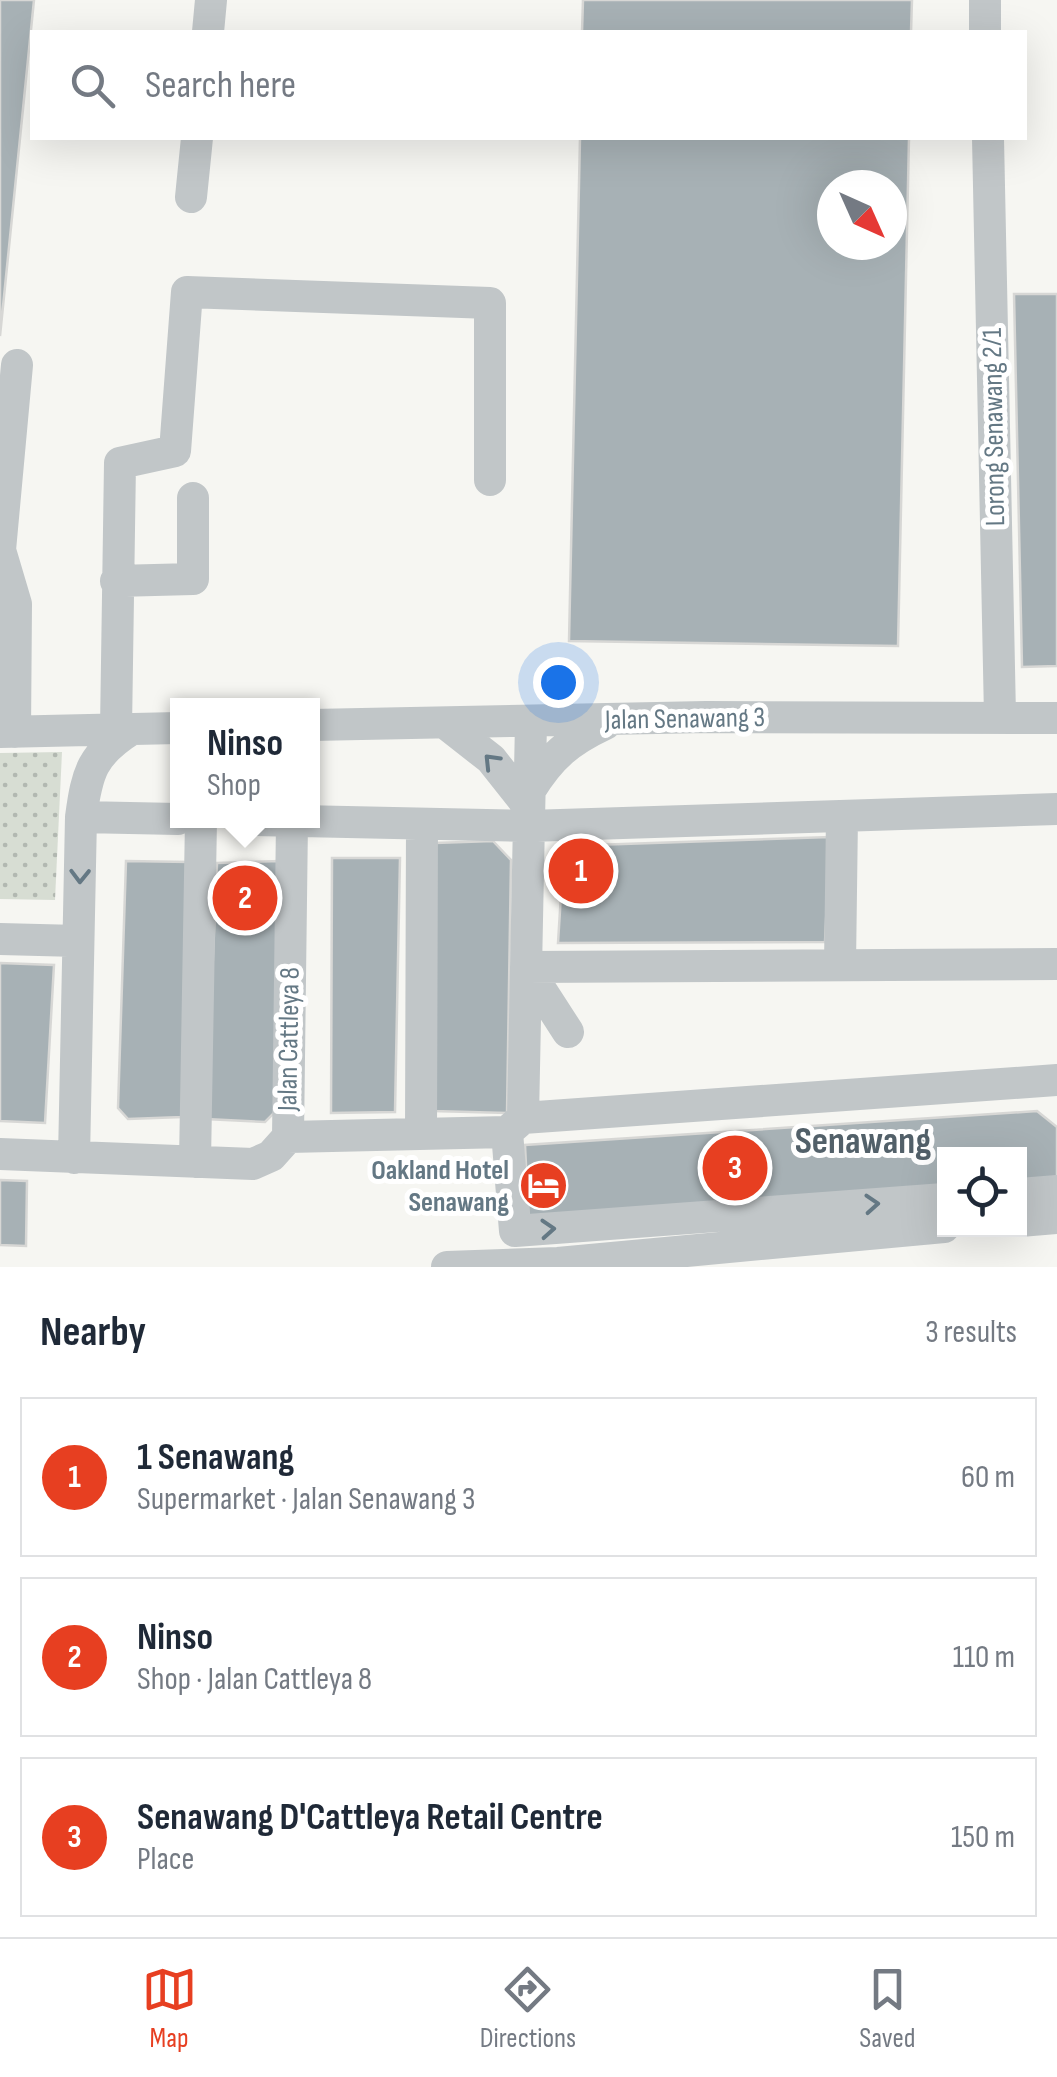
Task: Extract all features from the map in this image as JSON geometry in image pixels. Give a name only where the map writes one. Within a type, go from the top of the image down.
[{"type":"street","points":[[208,30],[212,0]]},
{"type":"street","points":[[985,0],[986,30]]},
{"type":"street","points":[[191,197],[197,140]]},
{"type":"street","name":"Lorong Senawang 2/1","points":[[988,140],[1000,716]]},
{"type":"street","points":[[74,1158],[81,817],[86,774],[124,729],[116,581],[120,463],[176,451],[187,292],[490,303],[490,480]]},
{"type":"street","points":[[17,365],[0,550],[16,604],[8,732],[170,728]]},
{"type":"street","points":[[116,581],[193,579],[193,498]]},
{"type":"street","name":"Jalan Senawang 3","points":[[320,725],[1057,718]]},
{"type":"street","points":[[529,808],[551,756],[567,742],[614,720]]},
{"type":"street","points":[[531,722],[526,967],[515,1125],[515,1231],[937,1200]]},
{"type":"street","points":[[445,723],[492,759],[529,808]]},
{"type":"street","points":[[320,822],[422,824],[529,808],[842,816],[1057,809]]},
{"type":"street","points":[[840,965],[842,816]]},
{"type":"street","points":[[81,817],[170,819]]},
{"type":"street","points":[[421,1134],[422,824]]},
{"type":"street","points":[[195,1162],[200,828]]},
{"type":"street","name":"Jalan Cattleya 8","points":[[288,1137],[292,828]]},
{"type":"street","points":[[0,938],[78,941]]},
{"type":"street","points":[[526,967],[1057,964]]},
{"type":"street","points":[[526,967],[568,1032]]},
{"type":"street","points":[[0,1154],[253,1164],[271,1156],[288,1137],[421,1134],[1057,1080]]},
{"type":"street","points":[[1027,1193],[1057,1191]]},
{"type":"street","points":[[1027,1220],[1057,1218]]},
{"type":"street","points":[[447,1267],[805,1252],[937,1228]]},
{"type":"shaded area","points":[[62,752],[55,900],[0,899],[0,753]]},
{"type":"building","points":[[0,0],[34,0],[30,30],[0,336]]},
{"type":"building","points":[[583,0],[912,0],[911,30],[582,30]]},
{"type":"building","points":[[580,140],[909,140],[907,230],[907,170],[817,170],[817,260],[906,260],[898,646],[569,641]]},
{"type":"building","points":[[1014,294],[1057,294],[1057,666],[1022,667]]},
{"type":"building","points":[[830,837],[825,942],[558,943],[564,846]]},
{"type":"building","points":[[493,841],[511,860],[507,1113],[433,1111],[435,843]]},
{"type":"building","points":[[332,858],[400,858],[395,1112],[331,1113]]},
{"type":"building","points":[[126,861],[190,862],[182,1117],[128,1119],[118,1108]]},
{"type":"building","points":[[280,861],[275,1112],[265,1122],[206,1119],[217,863]]},
{"type":"building","points":[[0,963],[54,965],[45,1123],[0,1121]]},
{"type":"building","points":[[1037,1111],[1057,1127],[1057,1181],[1027,1189],[1027,1147],[937,1147],[937,1197],[529,1226],[525,1145]]},
{"type":"building","points":[[0,1180],[27,1181],[26,1246],[0,1245]]},
{"type":"place","name":"1 Senawang","points":[[581,871]]},
{"type":"place","name":"Ninso","points":[[245,898]]},
{"type":"place","name":"Senawang D'Cattleya Retail Centre","points":[[735,1168]]},
{"type":"place","name":"Oakland Hotel Senawang","points":[[544,1186]]},
{"type":"district","name":"Senawang","points":[[863,1141]]}]
